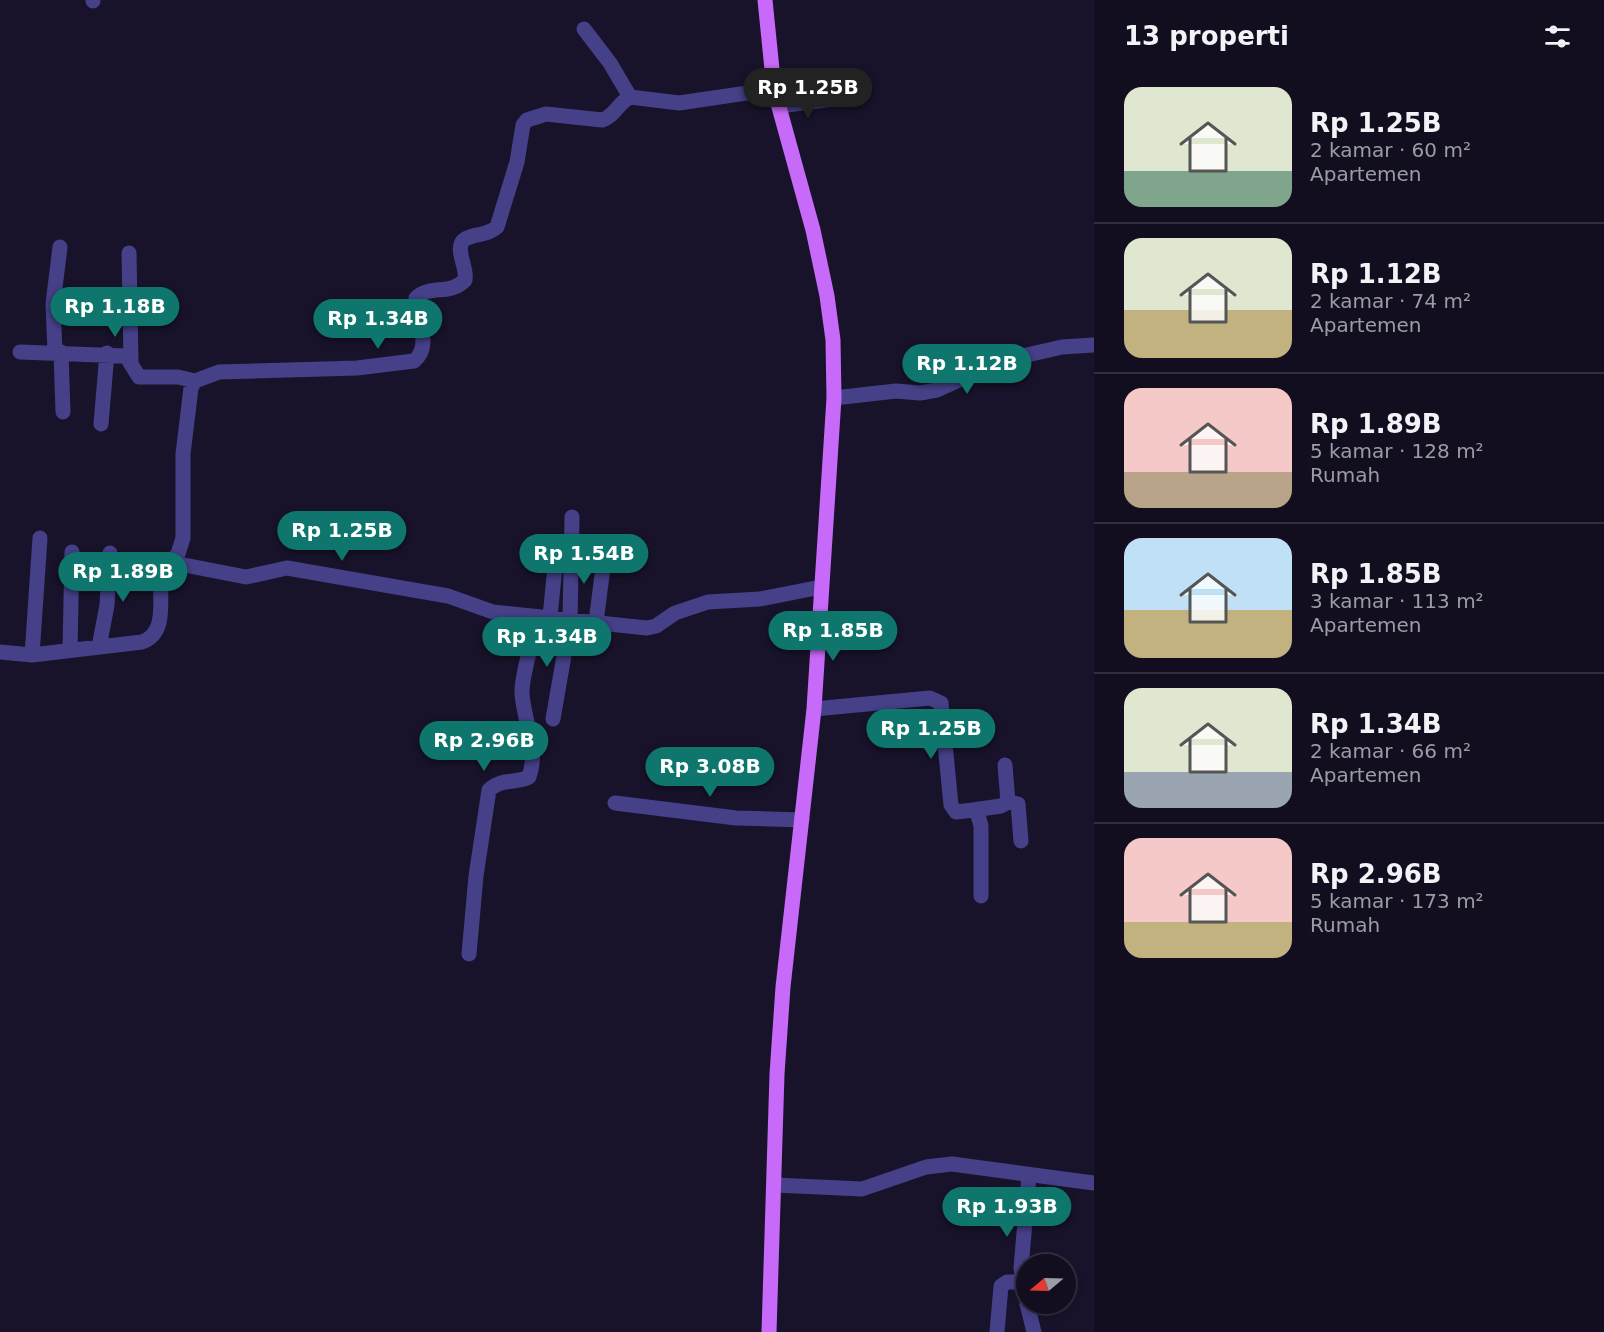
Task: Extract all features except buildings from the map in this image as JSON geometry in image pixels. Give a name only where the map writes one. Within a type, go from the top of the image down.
[{"type":"main road","points":[[765,0],[774,89],[813,230],[827,296],[833,340],[834,398],[820,587],[814,709],[783,987],[777,1074],[769,1332]]},
{"type":"street","points":[[584,29],[610,63],[630,98]]},
{"type":"street","points":[[20,352],[108,353],[126,356],[139,377],[178,377],[195,381],[219,372],[357,368],[414,361],[419,357],[424,342],[415,307],[416,298],[428,291],[450,290],[465,280],[460,244],[464,240],[485,235],[497,227],[517,162],[523,125],[527,120],[546,114],[602,120],[609,118],[624,101],[630,98],[679,102],[774,89]]},
{"type":"street","points":[[779,106],[834,99]]},
{"type":"street","points":[[60,247],[53,304],[63,412]]},
{"type":"street","points":[[129,253],[131,361]]},
{"type":"street","points":[[834,398],[896,390],[920,393],[937,390],[1001,361],[1062,347],[1094,345]]},
{"type":"street","points":[[101,424],[108,353]]},
{"type":"street","points":[[0,652],[32,655],[152,638],[159,627],[162,571],[178,554],[183,538],[183,454],[191,388],[195,381]]},
{"type":"street","points":[[553,719],[570,621],[572,517]]},
{"type":"street","points":[[32,655],[40,538]]},
{"type":"street","points":[[469,954],[476,876],[489,790],[504,781],[521,781],[529,777],[532,768],[529,724],[522,693],[544,617],[556,556],[572,551]]},
{"type":"street","points":[[70,650],[72,552]]},
{"type":"street","points":[[596,622],[605,552]]},
{"type":"street","points":[[99,647],[107,605],[110,553]]},
{"type":"street","points":[[169,562],[246,577],[286,568],[448,596],[493,612],[652,628],[675,613],[708,602],[760,599],[820,587]]},
{"type":"street","points":[[814,709],[930,698],[937,700],[941,703],[944,714],[951,806],[956,812],[1001,806],[1008,802],[1018,804],[1021,841]]},
{"type":"street","points":[[1005,765],[1008,802]]},
{"type":"street","points":[[615,803],[736,818],[802,820]]},
{"type":"street","points":[[973,810],[978,815],[981,826],[981,896]]},
{"type":"street","points":[[775,1185],[862,1189],[915,1170],[952,1164],[1094,1183]]},
{"type":"street","points":[[1024,1254],[1029,1174]]},
{"type":"street","points":[[997,1332],[1001,1286],[1007,1282],[1016,1282]]},
{"type":"street","points":[[1030,1314],[1035,1332]]}]
